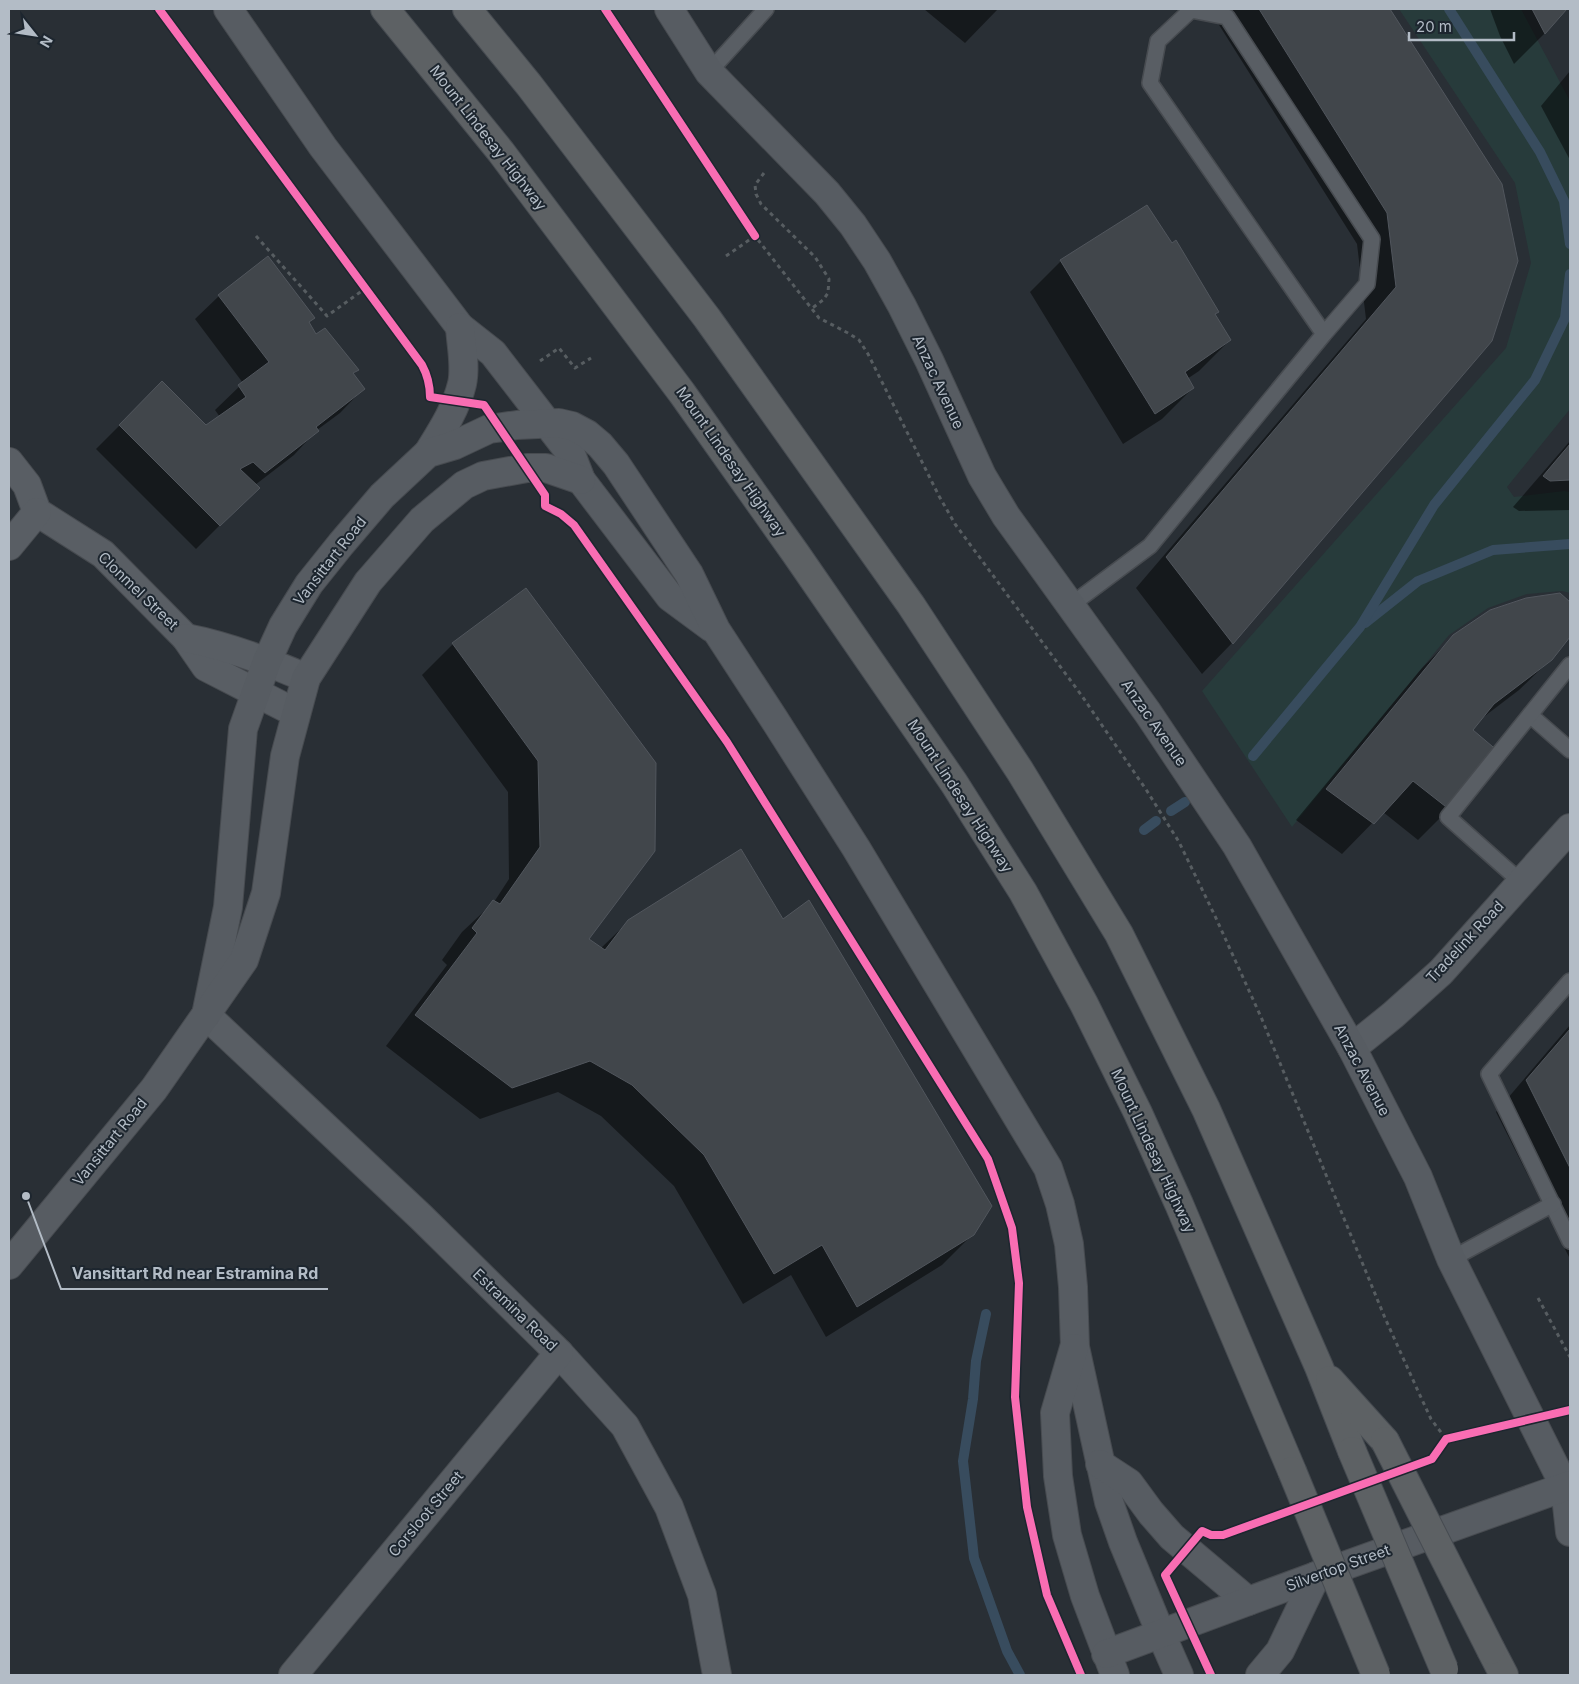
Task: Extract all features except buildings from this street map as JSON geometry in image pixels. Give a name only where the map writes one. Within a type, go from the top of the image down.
[{"type":"highway","name":"Mount Lindesay Highway","points":[[385,9],[501,152],[682,393],[954,783],[1023,892],[1084,1004],[1138,1113],[1179,1204],[1376,1675]]},
{"type":"highway","points":[[467,9],[528,85],[707,318],[911,606],[1020,771],[1119,934],[1206,1109],[1319,1368],[1352,1452],[1445,1672]]},
{"type":"highway","points":[[1319,1368],[1385,1441],[1504,1675]]},
{"type":"main road","points":[[228,9],[323,147],[460,327],[493,353],[571,454],[581,480],[670,597],[716,630]]},
{"type":"main road","name":"Anzac Avenue","points":[[669,9],[710,72],[827,193],[877,261],[929,360],[982,476],[1006,516],[1148,713],[1238,846],[1352,1048],[1418,1177],[1451,1259],[1568,1489],[1570,1532]]},
{"type":"main road","points":[[428,453],[444,426],[462,383],[460,327]]},
{"type":"main road","points":[[547,423],[572,426],[587,434],[600,445],[616,464],[689,574],[716,630],[856,848],[1048,1168],[1060,1204],[1069,1244],[1075,1347],[1109,1502],[1160,1634],[1179,1675]]},
{"type":"main road","name":"Vansittart Road","points":[[206,1015],[228,907],[243,729],[267,661],[283,626],[314,577],[340,544],[382,496],[428,453],[455,445],[489,429],[547,423]]},
{"type":"main road","name":"Vansittart Road","points":[[9,1265],[154,1089],[244,960],[266,893],[285,756],[306,678],[368,582],[422,520],[464,485],[483,476],[527,468],[546,468],[581,480]]},
{"type":"main road","points":[[1075,1347],[1054,1412],[1058,1476],[1066,1535],[1085,1596],[1111,1665]]},
{"type":"main road","points":[[1100,1464],[1129,1483],[1150,1513],[1172,1537],[1248,1601]]},
{"type":"main road","name":"Silvertop Street","points":[[1111,1665],[1160,1634],[1316,1576],[1568,1489]]},
{"type":"main road","points":[[1260,1675],[1280,1652],[1316,1576]]},
{"type":"street","points":[[9,462],[27,485],[36,512],[9,546]]},
{"type":"street","name":"Clonmel Street","points":[[36,512],[103,554],[186,638],[206,667],[296,713]]},
{"type":"street","name":"Clonmel Street","points":[[186,638],[214,643],[267,661],[306,678]]},
{"type":"street","name":"Tradelink Road","points":[[1352,1048],[1393,1015],[1441,972],[1570,828]]},
{"type":"street","name":"Estramina Road","points":[[206,1015],[421,1217],[559,1353],[625,1426],[669,1507],[702,1594],[716,1675]]},
{"type":"street","name":"Corsloot Street","points":[[293,1675],[559,1353]]},
{"type":"lane","points":[[710,72],[766,9]]},
{"type":"lane","points":[[1071,605],[1150,546],[1367,284],[1372,239],[1227,17],[1191,10],[1158,41],[1150,83],[1324,334]]},
{"type":"lane","points":[[1521,882],[1448,817],[1570,665]]},
{"type":"lane","points":[[1530,715],[1570,750]]},
{"type":"lane","points":[[1570,981],[1489,1074],[1570,1241]]},
{"type":"lane","points":[[1451,1259],[1553,1204]]},
{"type":"path","points":[[788,152],[762,174],[755,185],[756,194],[761,204],[815,257],[829,279],[828,293],[811,309]]},
{"type":"path","points":[[749,228],[811,309],[823,321],[859,340],[868,354],[955,524],[1082,696],[1147,791],[1179,842],[1215,916],[1264,1026],[1385,1318],[1431,1419],[1447,1441]]},
{"type":"path","points":[[256,236],[327,316],[366,288]]},
{"type":"path","points":[[726,256],[755,236]]},
{"type":"path","points":[[360,280],[371,296]]},
{"type":"path","points":[[535,364],[559,348],[575,368],[591,358]]},
{"type":"path","points":[[1538,1298],[1570,1357]]},
{"type":"green space","points":[[1399,9],[1521,9],[1570,101],[1570,409],[1507,487],[1514,497],[1564,491],[1570,492],[1570,593],[1562,591],[1527,594],[1488,608],[1449,635],[1292,827],[1202,691],[1506,348],[1531,263],[1515,183]]},
{"type":"waterway","points":[[1449,9],[1540,152],[1564,201],[1570,244]]},
{"type":"waterway","points":[[1253,756],[1360,627],[1434,505],[1535,380],[1565,318],[1570,274]]},
{"type":"waterway","points":[[1365,623],[1418,581],[1493,550],[1570,544]]},
{"type":"waterway","points":[[1171,811],[1185,802]]},
{"type":"waterway","points":[[1144,830],[1156,821]]},
{"type":"waterway","points":[[986,1314],[976,1361],[973,1399],[963,1461],[974,1558],[1007,1651],[1020,1675]]},
{"type":"cycle path","points":[[159,9],[422,365],[430,388],[430,397],[484,405],[545,495],[545,506],[561,514],[574,525],[727,742],[988,1159],[1012,1228],[1019,1283],[1015,1397],[1027,1507],[1047,1595],[1081,1675]]},
{"type":"cycle path","points":[[605,9],[755,236]]},
{"type":"cycle path","points":[[1211,1675],[1165,1575],[1202,1531],[1211,1535],[1223,1535],[1432,1459],[1446,1439],[1570,1410]]},
{"type":"place","name":"Vansittart Rd near Estramina Rd","points":[[26,1196]]}]
